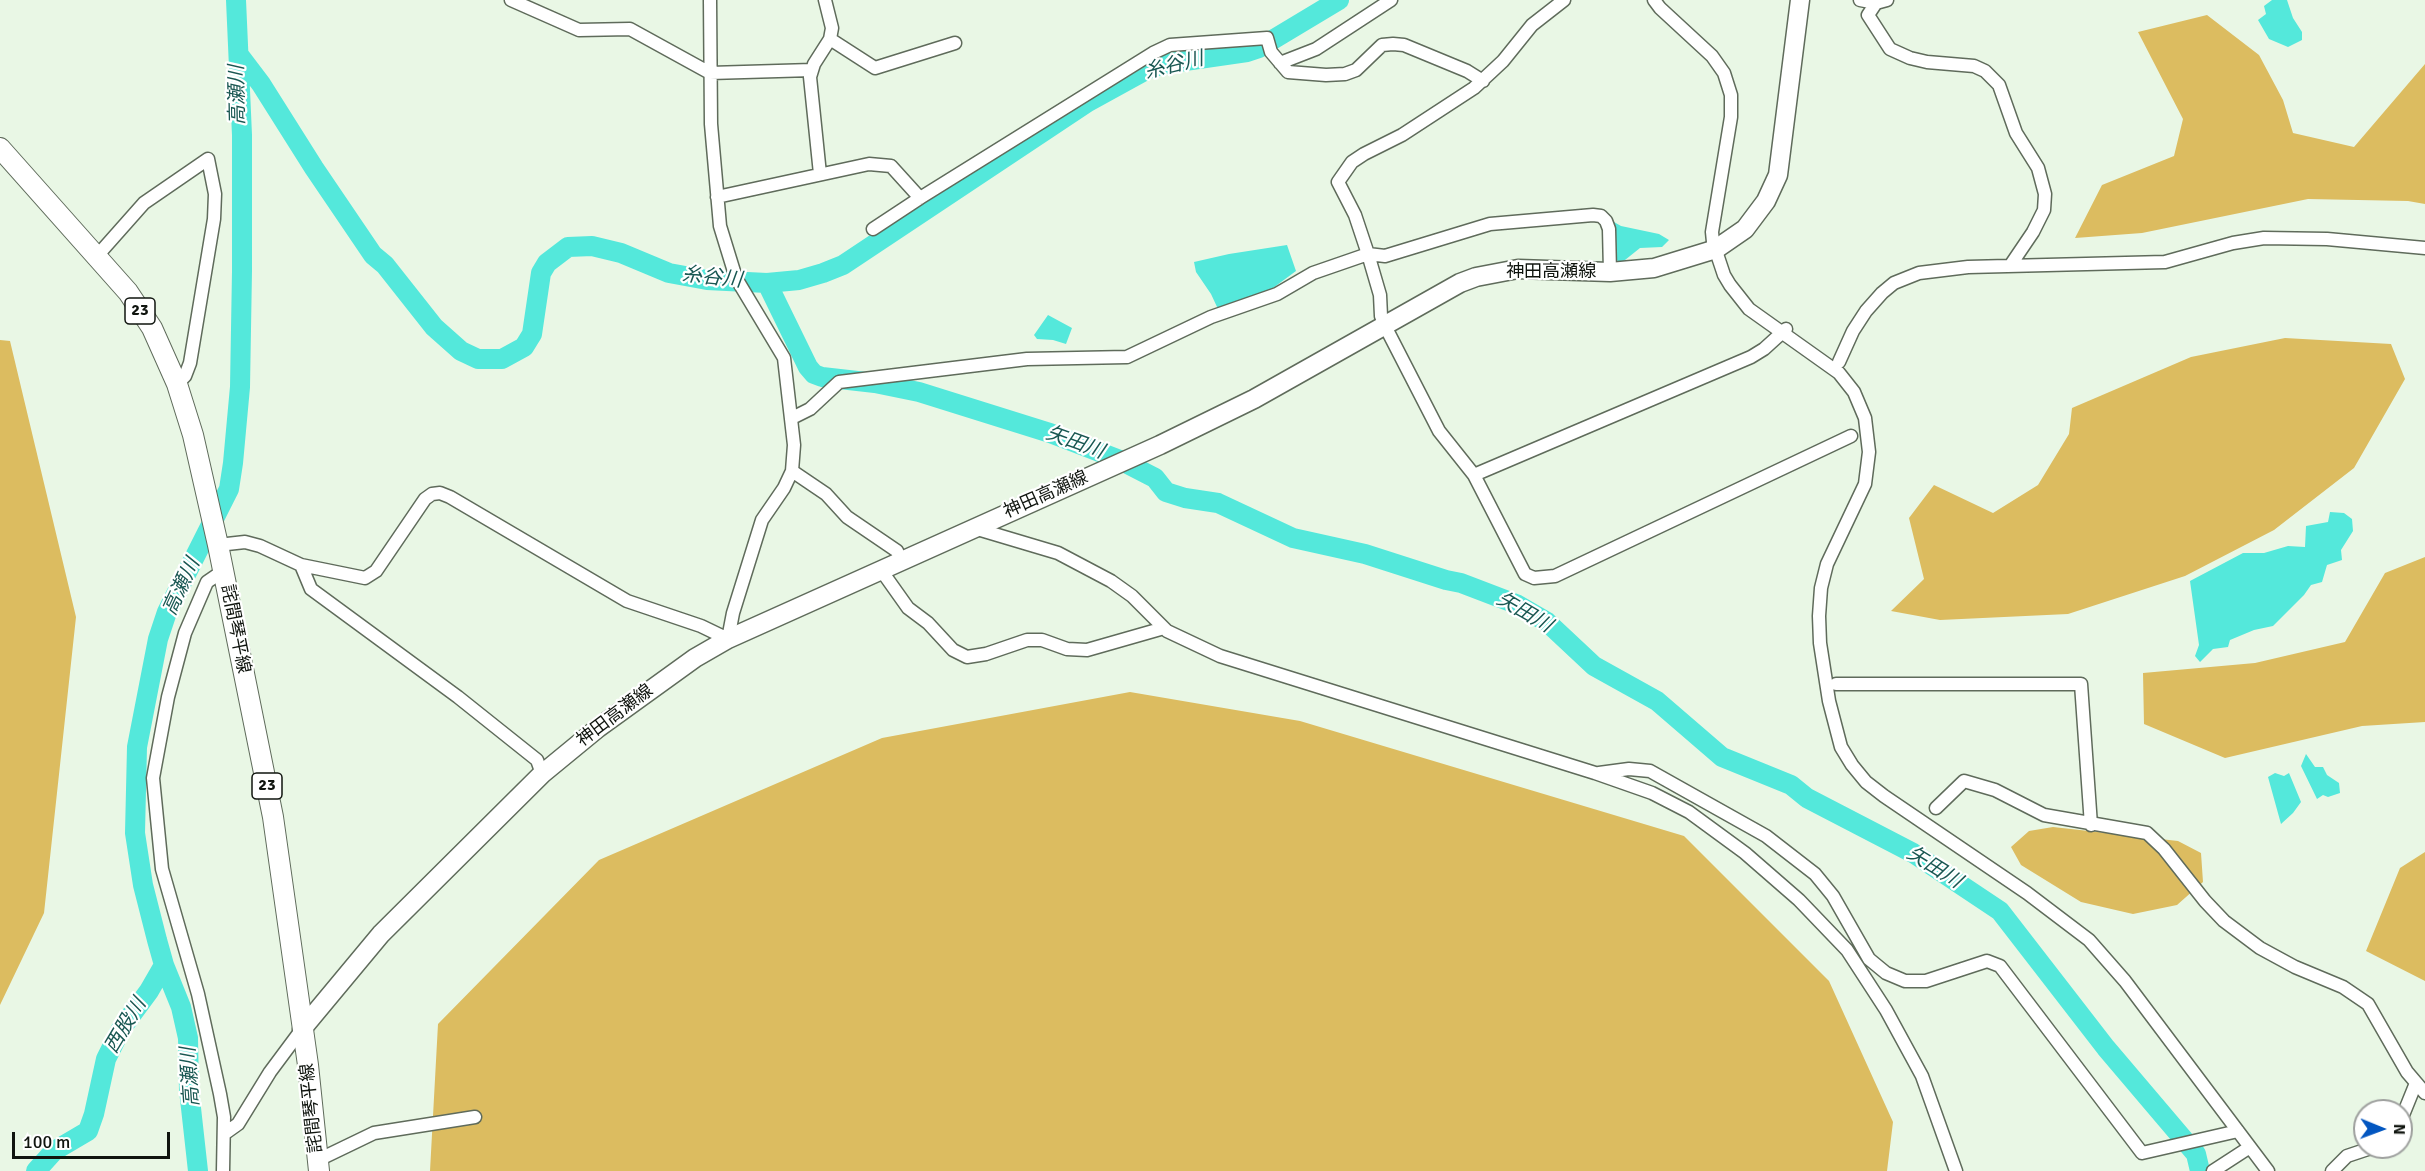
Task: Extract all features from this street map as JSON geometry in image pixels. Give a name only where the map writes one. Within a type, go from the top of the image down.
[{"type":"main road","name":"神田高瀬線","points":[[302,1029],[381,934],[542,774],[598,728],[686,664],[728,639],[1160,445],[1233,409],[1384,324],[1476,277],[1518,269],[1610,272],[1654,268],[1716,249],[1745,229],[1766,201],[1778,175],[1800,0]]},
{"type":"main road","name":"詫間琴平線","points":[[0,148],[128,292],[152,328],[177,384],[193,435],[218,545],[273,817],[319,1166]]},
{"type":"street","points":[[511,0],[579,30],[630,29],[710,73],[812,70]]},
{"type":"street","points":[[218,545],[245,542],[260,546],[301,565],[358,579],[370,576],[425,499],[432,494],[440,494],[450,496],[627,601],[701,626],[728,639],[736,603],[762,520],[784,488],[792,471],[792,418],[784,358],[733,272],[720,226],[711,124],[710,0]]},
{"type":"street","points":[[820,174],[810,77],[814,64],[831,39],[832,28],[825,0]]},
{"type":"street","points":[[1280,63],[1316,49],[1391,0]]},
{"type":"street","points":[[1564,0],[1532,25],[1503,61],[1483,81],[1418,126],[1364,154],[1344,172],[1338,182],[1355,215],[1368,254],[1380,295],[1381,316],[1384,324],[1439,431],[1474,475],[1525,574],[1534,578],[1555,576],[1851,436]]},
{"type":"street","points":[[1654,0],[1712,56],[1724,73],[1731,94],[1729,129],[1713,215],[1713,242],[1730,285],[1749,309],[1784,331],[1847,382],[1861,406],[1869,436],[1869,467],[1865,484],[1827,564],[1821,588],[1820,644],[1834,724],[1841,747],[1866,782],[2027,893],[2089,940],[2125,981],[2268,1171]]},
{"type":"street","points":[[1860,0],[1879,1]]},
{"type":"street","points":[[1879,1],[1868,15],[1890,49],[1910,58],[1927,62],[1974,66],[1985,71],[1999,85],[2016,132],[2038,168],[2046,194],[2044,210],[2033,232],[2010,266]]},
{"type":"street","points":[[873,229],[1153,53],[1170,45],[1267,38],[1270,47],[1288,72],[1326,75],[1345,74],[1356,70],[1382,45],[1404,45],[1467,71],[1483,81]]},
{"type":"street","points":[[831,39],[875,69],[955,43]]},
{"type":"street","points":[[97,256],[144,203],[208,159],[215,194],[214,219],[190,363],[186,376],[177,384]]},
{"type":"street","points":[[717,197],[869,164],[891,166],[920,198]]},
{"type":"street","points":[[792,418],[810,409],[839,382],[1026,359],[1127,357],[1211,317],[1277,294],[1313,273],[1368,254],[1385,255],[1490,224],[1601,216],[1606,221],[1609,230],[1610,272]]},
{"type":"street","points":[[1839,362],[1866,311],[1894,283],[1918,273],[1968,267],[2165,262],[2233,243],[2264,238],[2327,239],[2425,248]]},
{"type":"street","points":[[1474,475],[1751,357],[1764,350],[1784,331]]},
{"type":"street","points":[[792,471],[826,494],[847,517],[897,551],[901,561]]},
{"type":"street","points":[[974,528],[1058,553],[1111,581],[1132,596],[1164,628],[1220,656],[1595,773],[1653,793],[1689,812],[1745,853],[1799,900],[1847,950],[1886,1010],[1922,1076],[1956,1171]]},
{"type":"street","points":[[301,565],[311,589],[537,760],[542,774]]},
{"type":"street","points":[[881,570],[908,608],[928,623],[953,650],[967,657],[986,654],[1027,640],[1042,640],[1067,649],[1087,650],[1164,628]]},
{"type":"street","points":[[223,571],[207,582],[185,633],[168,697],[153,778],[162,869],[207,1031],[220,1094],[224,1134],[224,1171]]},
{"type":"street","points":[[1836,684],[2081,684],[2091,825]]},
{"type":"street","points":[[1595,773],[1629,769],[1650,771],[1766,836],[1815,874],[1833,896],[1869,959],[1886,973],[1905,981],[1926,981],[1987,961],[2000,966],[2142,1153],[2238,1131]]},
{"type":"street","points":[[1936,808],[1964,782],[1995,790],[2044,815],[2147,833],[2164,849],[2224,921],[2260,948],[2343,987],[2368,1004],[2407,1072],[2425,1093]]},
{"type":"street","points":[[224,1134],[238,1124],[270,1072],[302,1029]]},
{"type":"street","points":[[2410,1099],[2416,1083]]},
{"type":"street","points":[[319,1166],[374,1133],[475,1117]]},
{"type":"street","points":[[2213,1171],[2250,1147]]},
{"type":"street","points":[[2332,1171],[2347,1156],[2353,1154]]},
{"type":"shaded area","points":[[2207,15],[2259,55],[2283,100],[2293,133],[2354,147],[2425,64],[2425,204],[2408,201],[2308,199],[2142,233],[2075,238],[2102,185],[2174,156],[2183,119],[2138,32]]},
{"type":"shaded area","points":[[2285,338],[2391,344],[2405,379],[2354,468],[2274,530],[2185,576],[2068,614],[1940,620],[1891,611],[1924,579],[1909,518],[1934,485],[1993,513],[2038,485],[2069,434],[2072,408],[2191,357]]},
{"type":"shaded area","points":[[0,340],[10,341],[76,617],[44,913],[0,1005]]},
{"type":"shaded area","points":[[2425,557],[2425,722],[2362,726],[2225,758],[2144,724],[2143,673],[2255,663],[2345,642],[2385,573]]},
{"type":"shaded area","points":[[1130,692],[1300,721],[1684,836],[1829,981],[1893,1122],[1887,1171],[430,1171],[438,1024],[599,860],[882,738]]},
{"type":"shaded area","points":[[2053,827],[2178,841],[2201,853],[2203,882],[2177,905],[2133,914],[2081,902],[2021,865],[2011,847],[2029,831]]},
{"type":"shaded area","points":[[2425,852],[2425,981],[2366,951],[2400,868]]},
{"type":"water","points":[[2272,0],[2287,0],[2293,18],[2302,32],[2302,40],[2288,47],[2269,39],[2258,20],[2266,14],[2264,6]]},
{"type":"water","points":[[1614,222],[1621,226],[1659,234],[1669,240],[1662,247],[1640,248],[1620,264],[1614,256]]},
{"type":"water","points":[[1287,245],[1296,271],[1273,288],[1218,309],[1196,272],[1194,262]]},
{"type":"water","points":[[1048,315],[1072,328],[1066,344],[1037,339],[1034,335]]},
{"type":"water","points":[[2330,512],[2344,513],[2352,519],[2353,531],[2341,550],[2342,560],[2327,565],[2322,582],[2311,585],[2273,626],[2254,630],[2230,640],[2228,647],[2213,649],[2200,662],[2195,656],[2199,645],[2190,581],[2243,553],[2264,553],[2288,546],[2305,547],[2306,526],[2328,522]]},
{"type":"water","points":[[2306,754],[2315,767],[2323,767],[2327,775],[2339,783],[2340,793],[2328,797],[2323,795],[2317,799],[2301,766]]},
{"type":"water","points":[[2275,773],[2284,776],[2289,773],[2301,802],[2281,824],[2268,777]]},
{"type":"waterway","name":"高瀬川","points":[[198,1171],[189,1090],[188,1038],[181,1007],[164,965],[157,940],[143,885],[135,833],[137,747],[158,639],[167,612],[229,489],[233,463],[240,387],[242,271],[242,135],[236,0]]},
{"type":"waterway","name":"糸谷川","points":[[239,55],[261,84],[373,255],[385,265],[434,327],[461,351],[478,359],[502,359],[524,347],[532,334],[541,273],[547,263],[568,247],[592,246],[621,253],[669,273],[707,280],[767,283],[799,280],[823,273],[843,265],[1088,102],[1148,69],[1164,64],[1247,52],[1259,48],[1339,0]]},
{"type":"waterway","name":"矢田川","points":[[767,283],[808,367],[814,374],[919,392],[1050,433],[1120,460],[1155,478],[1166,492],[1185,498],[1218,503],[1293,538],[1365,554],[1461,583],[1516,604],[1547,622],[1594,666],[1657,701],[1722,757],[1791,785],[1807,798],[1913,853],[2000,911],[2106,1048],[2196,1154],[2200,1171]]},
{"type":"waterway","name":"西股川","points":[[36,1171],[54,1151],[88,1131],[106,1059],[121,1029],[149,991],[164,965]]}]
